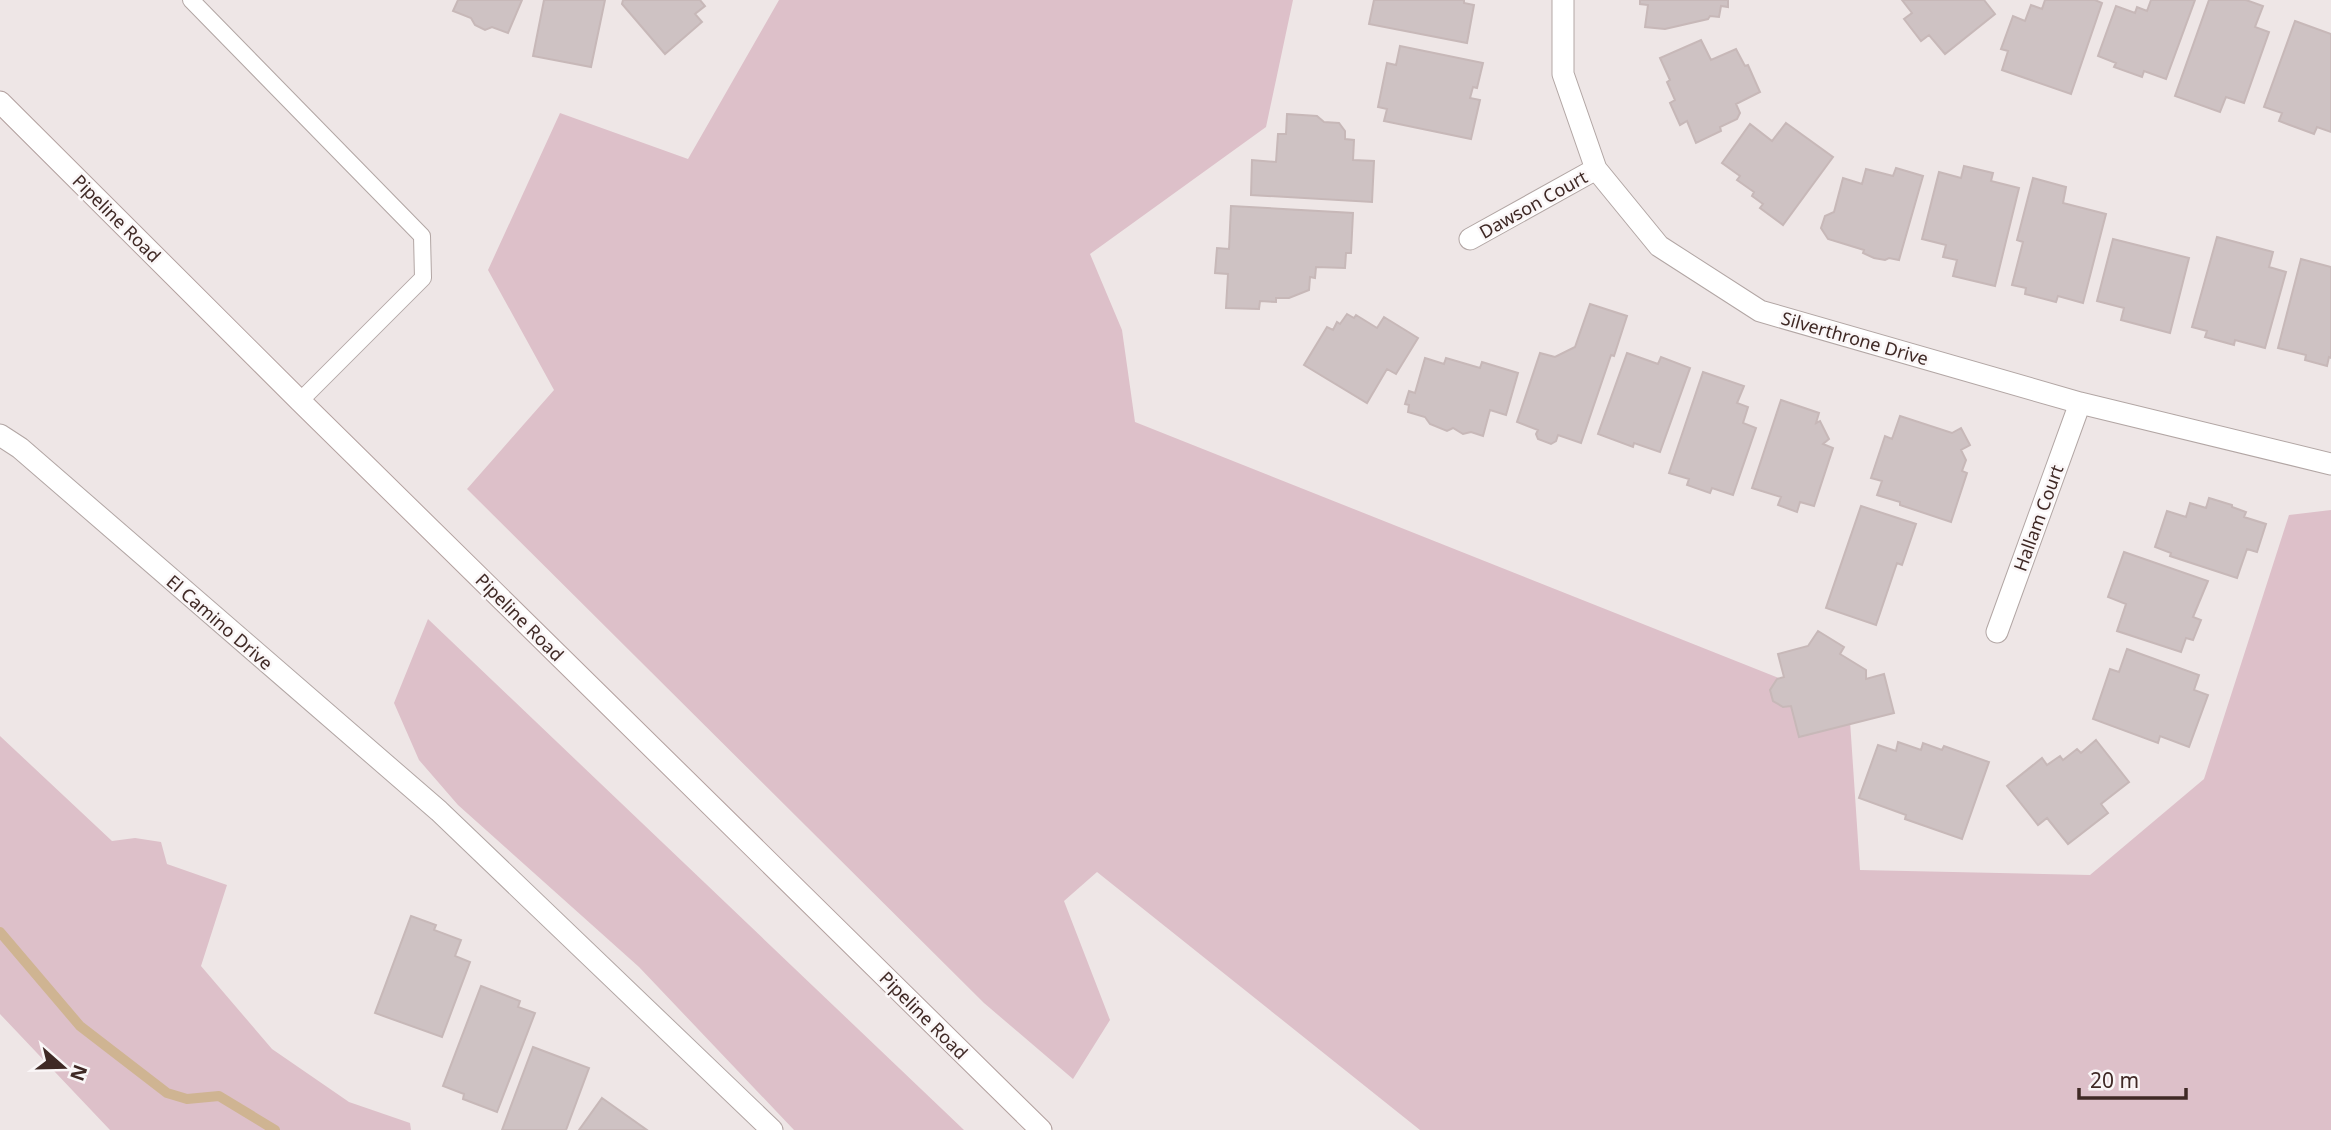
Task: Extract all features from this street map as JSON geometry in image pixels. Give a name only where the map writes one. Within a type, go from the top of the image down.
[{"type":"street","name":"Silverthrone Drive","points":[[1563,0],[1563,74],[1596,169],[1659,246],[1760,311],[2080,403],[2331,464]]},
{"type":"street","name":"Pipeline Road","points":[[0,102],[1041,1130]]},
{"type":"street","name":"Dawson Court","points":[[1471,239],[1596,169]]},
{"type":"street","name":"Hallam Court","points":[[1997,632],[2080,403]]},
{"type":"street","name":"El Camino Drive","points":[[0,435],[20,448],[439,811],[772,1130]]},
{"type":"lane","points":[[191,0],[422,236],[423,278],[300,401]]},
{"type":"shaded area","points":[[779,0],[1293,0],[1266,127],[1090,254],[1122,330],[1135,422],[1849,706],[1860,870],[2090,875],[2204,779],[2289,515],[2331,510],[2331,1130],[1420,1130],[1097,872],[1064,901],[1110,1020],[1073,1079],[984,1003],[467,489],[554,390],[488,270],[560,113],[688,159]]},
{"type":"shaded area","points":[[428,619],[964,1130],[794,1130],[639,967],[458,805],[419,760],[394,703]]},
{"type":"shaded area","points":[[0,736],[112,841],[135,838],[161,842],[167,864],[227,885],[201,966],[272,1049],[349,1102],[410,1123],[411,1130],[110,1130],[0,1014]]},
{"type":"building","points":[[458,0],[522,0],[508,33],[492,27],[485,30],[475,25],[471,18],[453,11]]},
{"type":"building","points":[[544,0],[605,0],[591,67],[533,56]]},
{"type":"building","points":[[623,0],[700,0],[705,6],[695,14],[702,22],[665,54],[622,4]]},
{"type":"building","points":[[1374,0],[1464,0],[1464,3],[1474,5],[1467,43],[1369,24]]},
{"type":"building","points":[[1640,0],[1728,0],[1728,7],[1721,6],[1719,17],[1710,16],[1708,19],[1665,29],[1645,27],[1648,5],[1640,4]]},
{"type":"building","points":[[1902,0],[1984,0],[1995,14],[1945,54],[1929,35],[1921,41],[1904,19],[1912,13]]},
{"type":"building","points":[[2045,0],[2095,0],[2102,3],[2071,94],[2002,70],[2008,51],[2001,49],[2013,16],[2025,21],[2031,5],[2042,9]]},
{"type":"building","points":[[2151,0],[2195,0],[2166,79],[2144,71],[2142,77],[2114,67],[2116,63],[2098,56],[2116,6],[2135,13],[2137,7],[2147,11]]},
{"type":"building","points":[[2209,0],[2246,0],[2263,6],[2255,27],[2269,32],[2244,103],[2226,97],[2220,112],[2175,96]]},
{"type":"building","points":[[2295,21],[2331,34],[2331,132],[2317,127],[2314,134],[2279,121],[2282,113],[2264,107]]},
{"type":"building","points":[[1701,40],[1711,60],[1736,49],[1745,66],[1748,65],[1760,92],[1736,104],[1740,113],[1737,119],[1720,127],[1721,131],[1696,143],[1687,121],[1680,125],[1670,103],[1675,100],[1660,58]]},
{"type":"building","points":[[1400,46],[1483,63],[1477,88],[1473,87],[1470,98],[1480,100],[1471,139],[1384,121],[1387,109],[1378,107],[1387,63],[1396,65]]},
{"type":"building","points":[[1287,114],[1317,116],[1324,122],[1339,123],[1345,131],[1345,139],[1354,140],[1353,160],[1374,161],[1372,202],[1251,195],[1252,160],[1276,162],[1278,134],[1286,134]]},
{"type":"building","points":[[1786,123],[1833,157],[1783,225],[1760,208],[1763,204],[1752,196],[1754,192],[1737,180],[1740,176],[1722,163],[1750,124],[1772,141]]},
{"type":"building","points":[[1964,166],[1993,173],[1991,181],[2019,188],[1995,286],[1953,276],[1957,260],[1943,257],[1946,245],[1922,239],[1939,172],[1961,178]]},
{"type":"building","points":[[1896,168],[1923,176],[1899,260],[1874,258],[1863,253],[1864,250],[1828,239],[1821,228],[1825,216],[1834,212],[1843,178],[1862,184],[1866,169],[1893,176]]},
{"type":"building","points":[[2033,178],[2066,187],[2063,203],[2106,214],[2083,303],[2058,296],[2056,302],[2025,294],[2026,288],[2012,285],[2023,242],[2017,240]]},
{"type":"building","points":[[1231,206],[1353,213],[1351,253],[1346,253],[1345,268],[1316,267],[1315,278],[1310,277],[1309,290],[1289,298],[1276,298],[1276,302],[1260,301],[1259,309],[1226,308],[1228,274],[1215,273],[1217,248],[1229,249]]},
{"type":"building","points":[[2217,237],[2273,252],[2269,267],[2286,272],[2265,348],[2235,340],[2234,345],[2205,337],[2207,331],[2192,327]]},
{"type":"building","points":[[2113,239],[2189,258],[2170,333],[2121,320],[2124,308],[2097,301]]},
{"type":"building","points":[[2301,259],[2331,267],[2331,358],[2329,357],[2327,366],[2305,360],[2306,355],[2278,348]]},
{"type":"building","points":[[1590,304],[1627,316],[1581,443],[1558,435],[1556,441],[1551,444],[1538,439],[1538,430],[1517,422],[1540,353],[1555,357],[1575,347]]},
{"type":"building","points":[[1347,314],[1354,318],[1356,315],[1377,328],[1384,317],[1418,338],[1396,374],[1387,369],[1367,403],[1304,365],[1327,327],[1333,330],[1337,322],[1340,324]]},
{"type":"building","points":[[1627,353],[1658,364],[1661,357],[1690,368],[1660,452],[1634,443],[1633,447],[1598,434]]},
{"type":"building","points":[[1627,353],[1658,364],[1661,357],[1690,368],[1660,452],[1634,443],[1633,447],[1598,434]]},
{"type":"building","points":[[1425,358],[1444,364],[1446,358],[1480,368],[1482,362],[1518,373],[1506,415],[1490,410],[1483,436],[1471,432],[1463,434],[1453,428],[1447,431],[1430,424],[1425,417],[1408,412],[1409,405],[1405,404],[1409,391],[1415,393]]},
{"type":"building","points":[[1425,358],[1444,364],[1446,358],[1480,368],[1482,362],[1518,373],[1506,415],[1490,410],[1483,436],[1471,432],[1463,434],[1453,428],[1447,431],[1430,424],[1425,417],[1408,412],[1409,405],[1405,404],[1409,391],[1415,393]]},
{"type":"building","points":[[1703,372],[1744,386],[1737,403],[1748,407],[1743,423],[1756,428],[1733,495],[1712,488],[1710,493],[1687,485],[1689,479],[1669,473]]},
{"type":"building","points":[[1781,400],[1819,413],[1816,423],[1820,421],[1829,439],[1823,444],[1833,448],[1814,506],[1800,502],[1797,512],[1778,505],[1781,497],[1752,488]]},
{"type":"building","points":[[1781,400],[1819,413],[1816,423],[1820,421],[1829,439],[1823,444],[1833,448],[1814,506],[1800,502],[1797,512],[1778,505],[1781,497],[1752,488]]},
{"type":"building","points":[[1900,416],[1952,433],[1961,428],[1970,445],[1961,450],[1966,460],[1962,471],[1967,473],[1951,522],[1877,495],[1882,481],[1871,478],[1885,436],[1892,439]]},
{"type":"building","points":[[2209,498],[2232,505],[2246,512],[2244,517],[2266,524],[2257,552],[2247,549],[2237,578],[2170,556],[2171,553],[2155,547],[2167,511],[2186,517],[2190,503],[2206,508]]},
{"type":"building","points":[[1861,506],[1916,524],[1902,565],[1897,563],[1876,625],[1826,608]]},
{"type":"building","points":[[2124,552],[2208,581],[2193,617],[2201,620],[2193,640],[2186,638],[2181,652],[2117,631],[2126,604],[2108,597]]},
{"type":"building","points":[[1818,631],[1844,647],[1840,654],[1866,670],[1866,679],[1884,674],[1894,713],[1799,737],[1791,706],[1783,707],[1773,701],[1770,690],[1777,679],[1784,677],[1778,654],[1808,646]]},
{"type":"building","points":[[2127,649],[2199,675],[2194,690],[2208,695],[2189,747],[2160,736],[2158,743],[2093,719],[2110,669],[2119,672]]},
{"type":"building","points":[[2096,740],[2129,782],[2101,804],[2108,813],[2068,844],[2047,818],[2038,825],[2007,786],[2042,758],[2047,765],[2060,756],[2063,760],[2077,749],[2081,753]]},
{"type":"building","points":[[1898,742],[1921,750],[1923,743],[1942,750],[1944,746],[1989,762],[1962,839],[1905,819],[1906,815],[1859,798],[1878,745],[1896,751]]},
{"type":"building","points":[[411,916],[436,925],[434,930],[461,940],[455,956],[470,962],[442,1037],[375,1013]]},
{"type":"building","points":[[481,986],[520,1001],[518,1007],[535,1013],[497,1112],[463,1099],[464,1094],[443,1086]]},
{"type":"building","points":[[533,1047],[589,1068],[566,1130],[502,1130]]},
{"type":"building","points":[[602,1098],[647,1130],[579,1130]]},
{"type":"waterway","points":[[0,932],[80,1026],[167,1093],[187,1099],[219,1096],[275,1130]]}]
